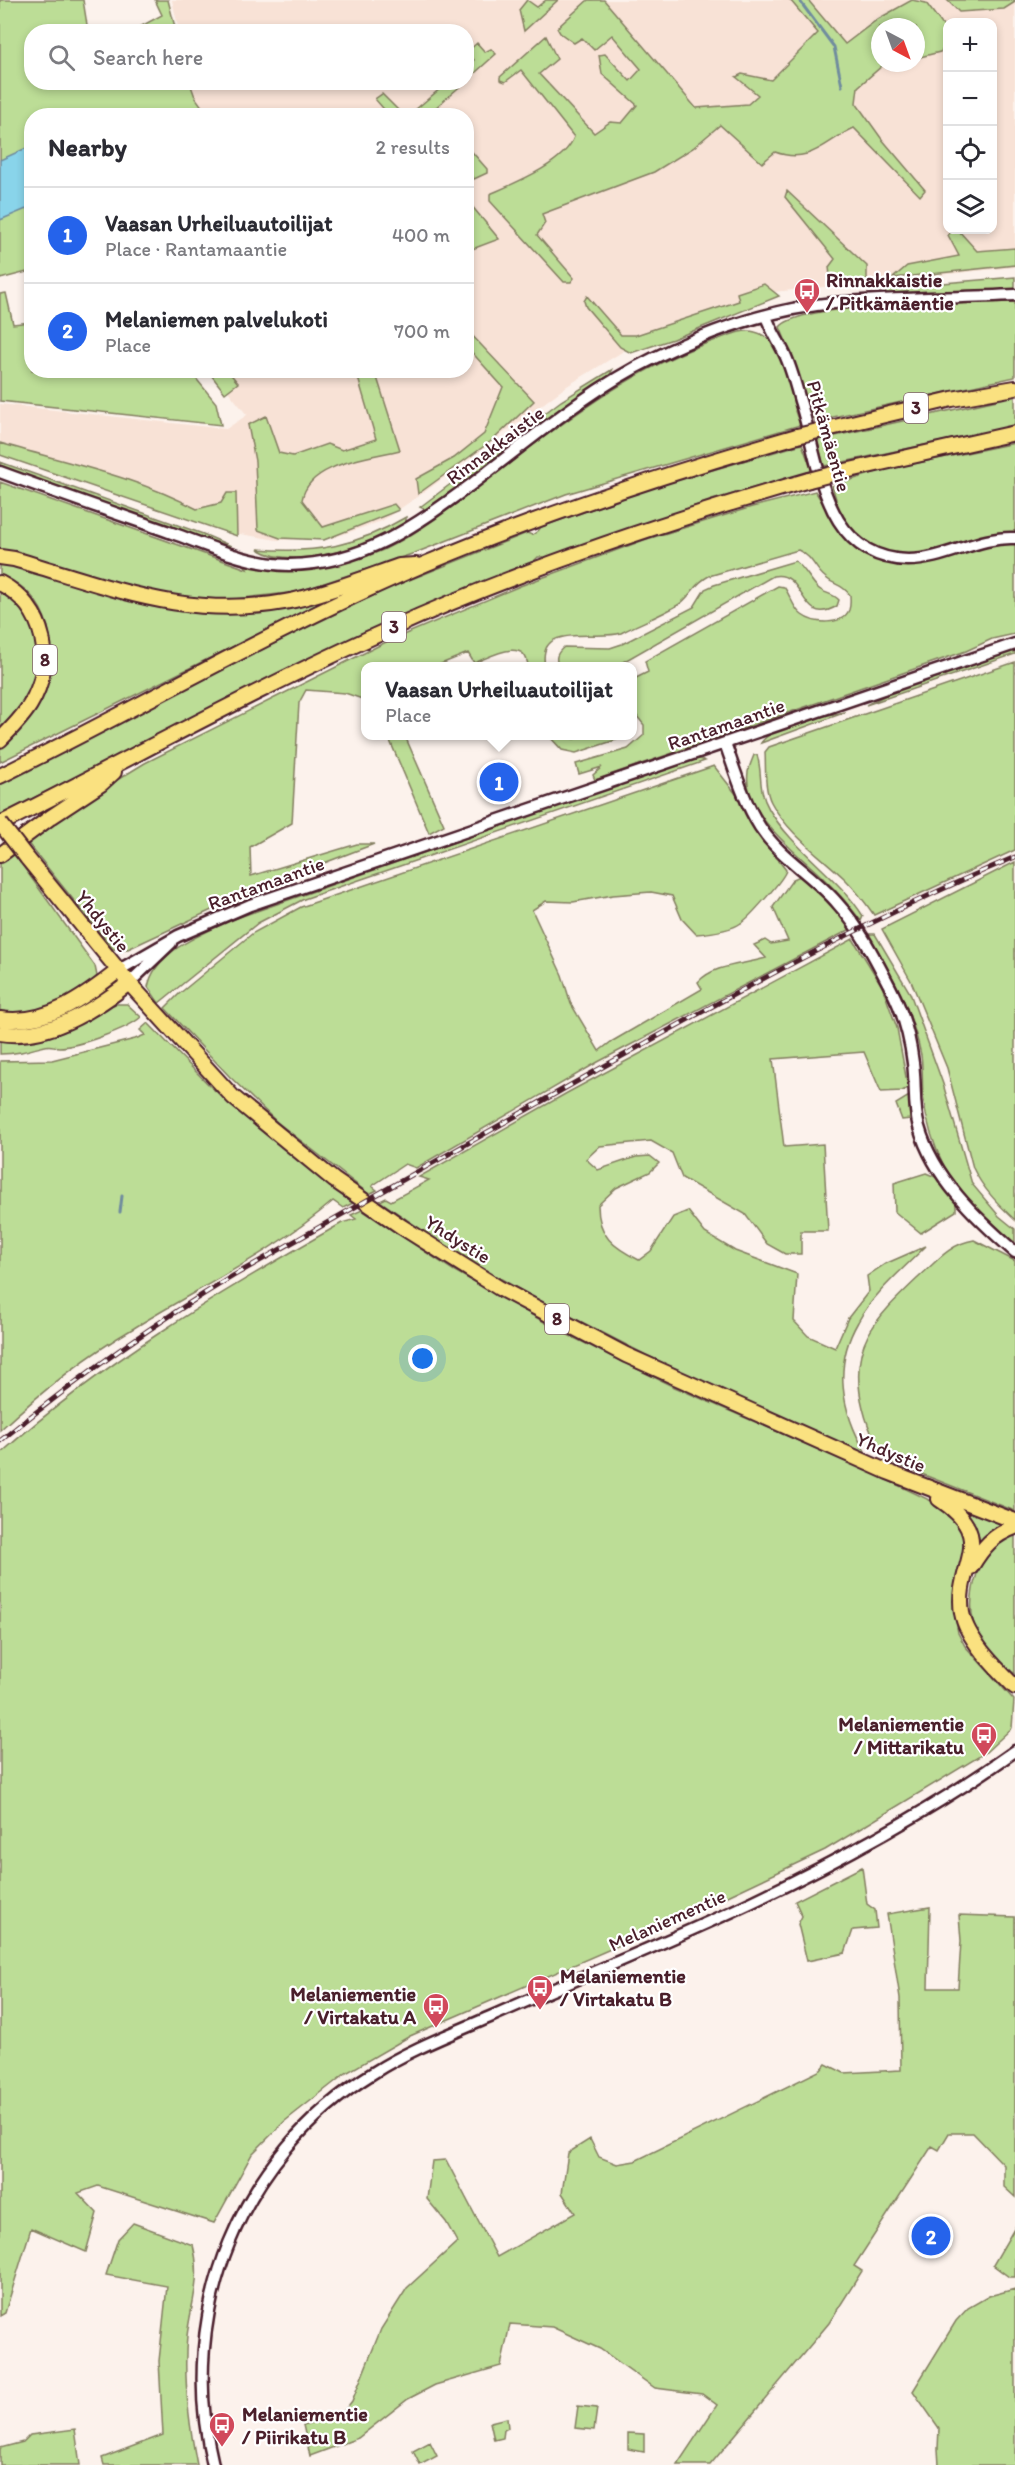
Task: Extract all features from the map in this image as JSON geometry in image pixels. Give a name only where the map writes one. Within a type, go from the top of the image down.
[{"type":"highway","name":"3","points":[[0,776],[260,642],[424,565],[642,483],[797,436],[952,399],[1015,388]]},
{"type":"highway","name":"3","points":[[0,824],[280,681],[380,633],[496,584],[650,529],[809,480],[1015,432]]},
{"type":"highway","points":[[0,557],[14,559],[115,591],[185,606],[221,607],[295,600],[399,566],[424,565]]},
{"type":"highway","name":"8","points":[[0,582],[19,595],[30,608],[44,639],[45,656],[43,675],[30,705],[0,740]]},
{"type":"highway","points":[[0,855],[101,784],[126,761]]},
{"type":"highway","name":"Yhdystie","points":[[0,824],[129,983],[233,1097],[334,1180],[402,1227],[499,1288],[626,1355],[811,1439],[915,1483],[1015,1521]]},
{"type":"highway","points":[[0,1019],[27,1020],[47,1015],[78,1000],[119,970]]},
{"type":"highway","points":[[0,1033],[28,1033],[53,1027],[109,999],[129,983]]},
{"type":"highway","points":[[915,1483],[952,1508],[963,1519],[972,1542],[962,1590],[962,1614],[974,1640],[994,1666],[1015,1687]]},
{"type":"highway","points":[[967,1574],[983,1548],[998,1533],[1015,1527]]},
{"type":"main road","name":"Rinnakkaistie","points":[[0,472],[242,557],[288,565],[340,558],[383,543],[419,522],[578,405],[627,372],[698,339],[766,316],[832,303],[1015,296]]},
{"type":"main road","name":"Pitkämäentie","points":[[766,316],[787,360],[824,494],[835,518],[855,541],[873,552],[910,560],[944,554],[1005,537],[1015,538]]},
{"type":"main road","name":"Rantamaantie","points":[[119,970],[178,936],[250,905],[1015,644]]},
{"type":"main road","points":[[725,743],[747,803],[759,826],[769,839],[838,902],[850,918],[892,991],[907,1028],[913,1063],[918,1125],[940,1173],[975,1213],[1015,1252]]},
{"type":"main road","name":"Rantamaantie","points":[[129,983],[178,936]]},
{"type":"main road","name":"Melaniementie","points":[[213,2465],[204,2425],[201,2373],[204,2335],[217,2273],[228,2242],[251,2194],[271,2166],[317,2114],[373,2073],[438,2040],[735,1910],[851,1851],[963,1786],[1015,1751]]},
{"type":"shaded area","points":[[172,0],[1015,0],[1015,267],[764,293],[648,336],[567,386],[382,521],[329,539],[277,540],[228,532],[0,448],[0,404],[226,429],[247,415],[218,378],[474,378],[474,108],[194,108],[191,90],[474,90],[474,24],[177,24]]},
{"type":"green space","points":[[0,0],[83,0],[87,24],[24,24],[24,90],[192,90],[203,108],[24,108],[24,273],[0,279]]},
{"type":"green space","points":[[155,0],[168,0],[174,24],[145,24],[162,15]]},
{"type":"green space","points":[[527,0],[537,7],[546,0],[558,0],[524,31],[519,10]]},
{"type":"green space","points":[[588,0],[604,0],[696,108],[748,104],[758,95],[736,77],[742,74],[771,80],[818,33],[790,0],[808,0],[845,44],[871,24],[871,72],[875,72],[858,87],[856,103],[881,138],[925,190],[920,196],[854,128],[808,154],[798,156],[775,152],[762,163],[720,125],[693,148],[654,172],[542,214],[545,223],[537,235],[574,278],[571,282],[564,282],[490,201],[490,194],[550,164],[569,147],[574,137],[521,70],[505,82],[500,80],[500,77],[546,36],[557,59],[539,74],[594,133],[610,122],[622,123],[637,105],[602,74],[599,55],[605,54],[630,81],[641,69],[612,35],[594,50],[582,38],[574,43],[557,28]]},
{"type":"green space","points":[[912,0],[926,3],[943,26],[943,50],[925,56],[925,18],[880,18]]},
{"type":"green space","points":[[947,0],[1015,0],[1015,2],[1004,9],[959,12]]},
{"type":"green space","points":[[477,43],[485,52],[491,49],[496,54],[474,74],[474,60],[474,46]]},
{"type":"green space","points":[[439,90],[456,90],[435,108],[417,108]]},
{"type":"green space","points":[[382,94],[396,108],[383,108],[375,99]]},
{"type":"green space","points":[[474,154],[487,169],[487,173],[474,179]]},
{"type":"green space","points":[[787,191],[867,266],[867,281],[831,284],[829,267],[835,259],[785,197]]},
{"type":"green space","points":[[474,209],[499,239],[474,248]]},
{"type":"green space","points":[[962,234],[977,251],[1015,248],[1015,265],[893,278],[907,266],[959,256],[948,235]]},
{"type":"green space","points":[[1015,277],[1015,290],[889,295],[884,293],[883,288]]},
{"type":"green space","points":[[764,284],[779,296],[673,339],[631,353],[620,347],[586,307],[584,301],[587,296],[621,335],[636,335],[739,301],[737,293]]},
{"type":"green space","points":[[6,293],[13,324],[24,323],[24,378],[196,378],[216,403],[221,425],[0,401],[0,294]]},
{"type":"green space","points":[[1015,302],[1015,377],[815,421],[810,407],[795,411],[800,425],[566,494],[415,553],[297,592],[217,601],[162,594],[109,582],[35,558],[0,552],[0,482],[247,569],[244,564],[297,567],[348,562],[383,550],[411,535],[597,400],[654,366],[684,352],[736,333],[750,331],[761,334],[771,342],[785,369],[795,364],[780,327],[794,319],[820,312],[890,305]]},
{"type":"green space","points":[[474,337],[534,401],[494,439],[418,494],[416,479],[454,458],[484,434],[503,387],[474,355]]},
{"type":"green space","points":[[613,369],[597,387],[430,509],[420,507],[561,401]]},
{"type":"green space","points":[[213,378],[234,378],[238,383],[225,393]]},
{"type":"green space","points":[[358,378],[377,378],[400,450],[342,464],[327,470],[315,478],[307,488],[302,500],[323,527],[394,504],[399,510],[324,540],[280,538],[258,530],[255,461],[248,425],[266,416],[279,453],[293,456],[327,444],[342,450],[376,439]]},
{"type":"green space","points":[[1015,396],[1015,426],[824,466],[817,440]]},
{"type":"green space","points":[[0,443],[125,479],[197,509],[221,503],[227,493],[236,493],[237,536],[0,455]]},
{"type":"green space","points":[[1015,443],[1015,634],[992,639],[966,651],[595,780],[593,775],[602,767],[579,774],[576,764],[628,749],[644,735],[644,725],[637,716],[637,678],[648,672],[645,661],[778,586],[784,587],[796,609],[807,618],[827,622],[840,619],[845,615],[850,608],[850,595],[844,588],[826,578],[807,556],[798,550],[709,576],[678,605],[621,633],[559,638],[550,643],[545,652],[545,662],[527,662],[521,652],[514,650],[497,653],[476,662],[473,662],[468,653],[446,662],[361,662],[361,699],[345,693],[306,690],[299,703],[292,823],[250,847],[251,876],[357,844],[374,844],[261,887],[128,949],[113,949],[26,841],[76,805],[145,763],[384,643],[520,586],[644,540],[752,507],[815,491],[822,502],[836,499],[832,486],[883,470]]},
{"type":"green space","points":[[802,444],[812,471],[712,500],[547,557],[538,557],[534,561],[401,616],[307,660],[0,815],[0,783],[271,645],[389,588],[527,533],[532,535],[541,527],[661,485]]},
{"type":"green space","points":[[0,462],[203,534],[231,546],[0,466]]},
{"type":"green space","points":[[406,517],[406,522],[392,531],[355,547],[334,553],[292,558],[258,549],[298,550],[335,546],[370,535]]},
{"type":"green space","points":[[795,561],[818,588],[839,600],[837,606],[825,611],[816,610],[809,605],[792,581],[784,576],[773,576],[623,662],[557,662],[557,655],[564,647],[610,648],[622,644],[694,607],[705,589]]},
{"type":"green space","points":[[0,562],[148,606],[216,613],[258,611],[324,600],[337,595],[0,762],[0,748],[23,725],[40,698],[47,680],[51,644],[48,627],[41,611],[31,596],[18,584],[0,575]]},
{"type":"green space","points":[[0,589],[20,606],[28,617],[34,629],[39,655],[32,689],[0,731]]},
{"type":"green space","points":[[1015,648],[1015,654],[866,705],[896,690]]},
{"type":"green space","points":[[1015,662],[1015,850],[874,915],[849,883],[795,834],[778,813],[767,791],[765,752],[769,747]]},
{"type":"green space","points":[[846,712],[761,743],[776,731],[787,726]]},
{"type":"green space","points":[[390,740],[407,740],[444,825],[429,833]]},
{"type":"green space","points":[[553,740],[616,740],[576,753],[562,750]]},
{"type":"green space","points":[[754,755],[757,755],[759,762],[763,795],[769,809],[790,837],[852,901],[863,916],[861,921],[834,889],[774,832],[763,818],[748,788],[748,772]]},
{"type":"green space","points":[[689,760],[705,761],[304,899],[258,923],[159,1003],[148,987],[152,974],[170,953],[181,945],[231,920]]},
{"type":"green space","points":[[714,766],[736,794],[757,833],[786,870],[766,898],[741,923],[725,930],[696,934],[682,919],[672,896],[651,892],[613,895],[573,902],[546,901],[532,910],[562,975],[571,1004],[599,1051],[702,989],[698,982],[712,972],[766,958],[754,945],[765,940],[771,944],[788,941],[773,907],[793,879],[800,876],[814,886],[850,926],[849,930],[598,1062],[416,1168],[405,1164],[372,1186],[377,1190],[369,1194],[277,1122],[230,1077],[165,1008],[253,933],[301,907]]},
{"type":"green space","points":[[12,851],[95,966],[97,976],[85,990],[51,1006],[16,1017],[0,1013],[0,861]]},
{"type":"green space","points":[[1015,862],[1015,1220],[991,1196],[973,1168],[947,1068],[911,981],[882,929]]},
{"type":"green space","points":[[869,934],[875,934],[910,993],[943,1084],[972,1184],[999,1216],[1015,1229],[1015,1243],[958,1187],[940,1158],[926,1114],[921,1055],[917,1038],[893,978]]},
{"type":"green space","points":[[853,939],[882,986],[897,1028],[908,1088],[902,1091],[881,1092],[864,1052],[773,1059],[784,1147],[823,1144],[828,1231],[801,1231],[801,1254],[785,1254],[767,1244],[745,1214],[682,1178],[672,1153],[651,1141],[600,1146],[586,1159],[598,1170],[636,1157],[650,1156],[659,1163],[650,1172],[616,1188],[598,1205],[604,1233],[615,1245],[639,1260],[651,1251],[673,1217],[688,1211],[705,1233],[735,1251],[797,1274],[794,1321],[808,1336],[835,1348],[848,1318],[869,1291],[867,1276],[885,1264],[926,1246],[872,1301],[850,1338],[845,1355],[843,1388],[846,1404],[857,1437],[866,1453],[760,1409],[646,1355],[531,1296],[451,1250],[380,1201],[386,1198],[391,1201],[429,1180],[419,1177],[567,1093]]},
{"type":"green space","points":[[116,1004],[127,1004],[141,1017],[114,1032],[78,1044],[59,1047],[47,1045],[18,1053],[0,1054],[0,1039]]},
{"type":"green space","points":[[148,1023],[213,1089],[353,1203],[343,1208],[333,1201],[262,1253],[116,1339],[64,1375],[0,1430],[0,1061],[52,1060],[135,1039],[145,1035],[140,1030]]},
{"type":"green space","points":[[909,1096],[910,1119],[902,1120],[896,1104]]},
{"type":"green space","points":[[926,1173],[938,1178],[956,1201],[956,1211],[921,1233],[895,1212],[894,1183]]},
{"type":"green space","points":[[362,1210],[453,1270],[560,1331],[670,1385],[940,1505],[960,1526],[966,1544],[955,1591],[954,1610],[958,1633],[965,1646],[1014,1700],[1012,1728],[985,1753],[825,1850],[675,1921],[410,2036],[346,2073],[285,2121],[252,2154],[214,2223],[98,2186],[78,2193],[97,2213],[86,2252],[31,2228],[5,2313],[0,2316],[0,1454],[39,1420],[122,1358],[208,1302],[297,1249],[342,1223],[356,1219],[351,1215]]},
{"type":"green space","points":[[974,1240],[1015,1261],[1015,1511],[894,1463],[878,1445],[871,1431],[863,1408],[859,1386],[862,1350],[877,1321],[943,1254],[957,1245]]},
{"type":"green space","points":[[962,1508],[1000,1521],[1000,1525],[976,1552],[972,1525]]},
{"type":"green space","points":[[1015,1534],[1015,1674],[994,1655],[980,1638],[973,1619],[972,1605],[973,1589],[983,1560],[1002,1539]]},
{"type":"green space","points":[[862,1867],[867,1904],[875,1910],[877,1928],[853,1930],[845,1953],[807,1961],[798,1924],[802,1916],[795,1901]]},
{"type":"green space","points":[[930,1907],[928,1988],[958,1988],[961,1941],[959,1915],[1015,1917],[1015,2197],[1004,2187],[1004,2165],[973,2133],[949,2133],[939,2150],[932,2146],[854,2266],[862,2271],[829,2323],[710,2465],[677,2465],[717,2405],[702,2394],[655,2388],[600,2349],[552,2327],[510,2324],[501,2366],[435,2385],[408,2399],[358,2438],[310,2456],[303,2425],[341,2415],[352,2401],[381,2329],[407,2288],[457,2242],[446,2222],[427,2199],[432,2161],[446,2160],[497,2257],[575,2213],[562,2193],[568,2153],[590,2139],[599,2157],[617,2164],[635,2161],[821,2070],[826,2064],[844,2073],[901,2070],[900,1998],[887,1914]]},
{"type":"green space","points":[[133,2223],[193,2245],[196,2280],[187,2336],[186,2384],[197,2465],[104,2465],[102,2458],[163,2435],[159,2361],[167,2286],[106,2275],[118,2239]]},
{"type":"green space","points":[[1015,2227],[1015,2277],[1009,2277],[993,2265]]},
{"type":"green space","points":[[1015,2289],[1015,2465],[939,2465],[939,2428],[913,2391],[956,2321],[968,2308],[989,2296]]},
{"type":"green space","points":[[578,2406],[597,2408],[594,2430],[575,2428]]},
{"type":"green space","points":[[507,2418],[508,2428],[504,2430],[503,2438],[494,2440],[490,2422]]},
{"type":"green space","points":[[75,2429],[80,2465],[0,2465],[0,2448],[23,2442],[30,2435]]},
{"type":"green space","points":[[628,2433],[644,2434],[644,2452],[628,2449]]},
{"type":"green space","points":[[430,2442],[437,2456],[420,2465],[413,2451]]},
{"type":"water","points":[[24,149],[24,210],[0,220],[0,160]]},
{"type":"waterway","points":[[799,0],[834,47],[842,86]]},
{"type":"waterway","points":[[120,1212],[122,1196]]},
{"type":"railway","points":[[0,1441],[114,1354],[233,1276],[727,998],[841,938],[1015,857]]},
{"type":"place","name":"Rinnakkaistie / Pitkämäentie","points":[[807,314]]},
{"type":"place","name":"Vaasan Urheiluautoilijat","points":[[499,782]]},
{"type":"place","name":"Melaniementie / Mittarikatu","points":[[984,1758]]},
{"type":"place","name":"Melaniementie / Virtakatu B","points":[[540,2011]]},
{"type":"place","name":"Melaniementie / Virtakatu A","points":[[436,2029]]},
{"type":"place","name":"Melaniemen palvelukoti","points":[[931,2236]]},
{"type":"place","name":"Melaniementie / Piirikatu B","points":[[222,2448]]}]
